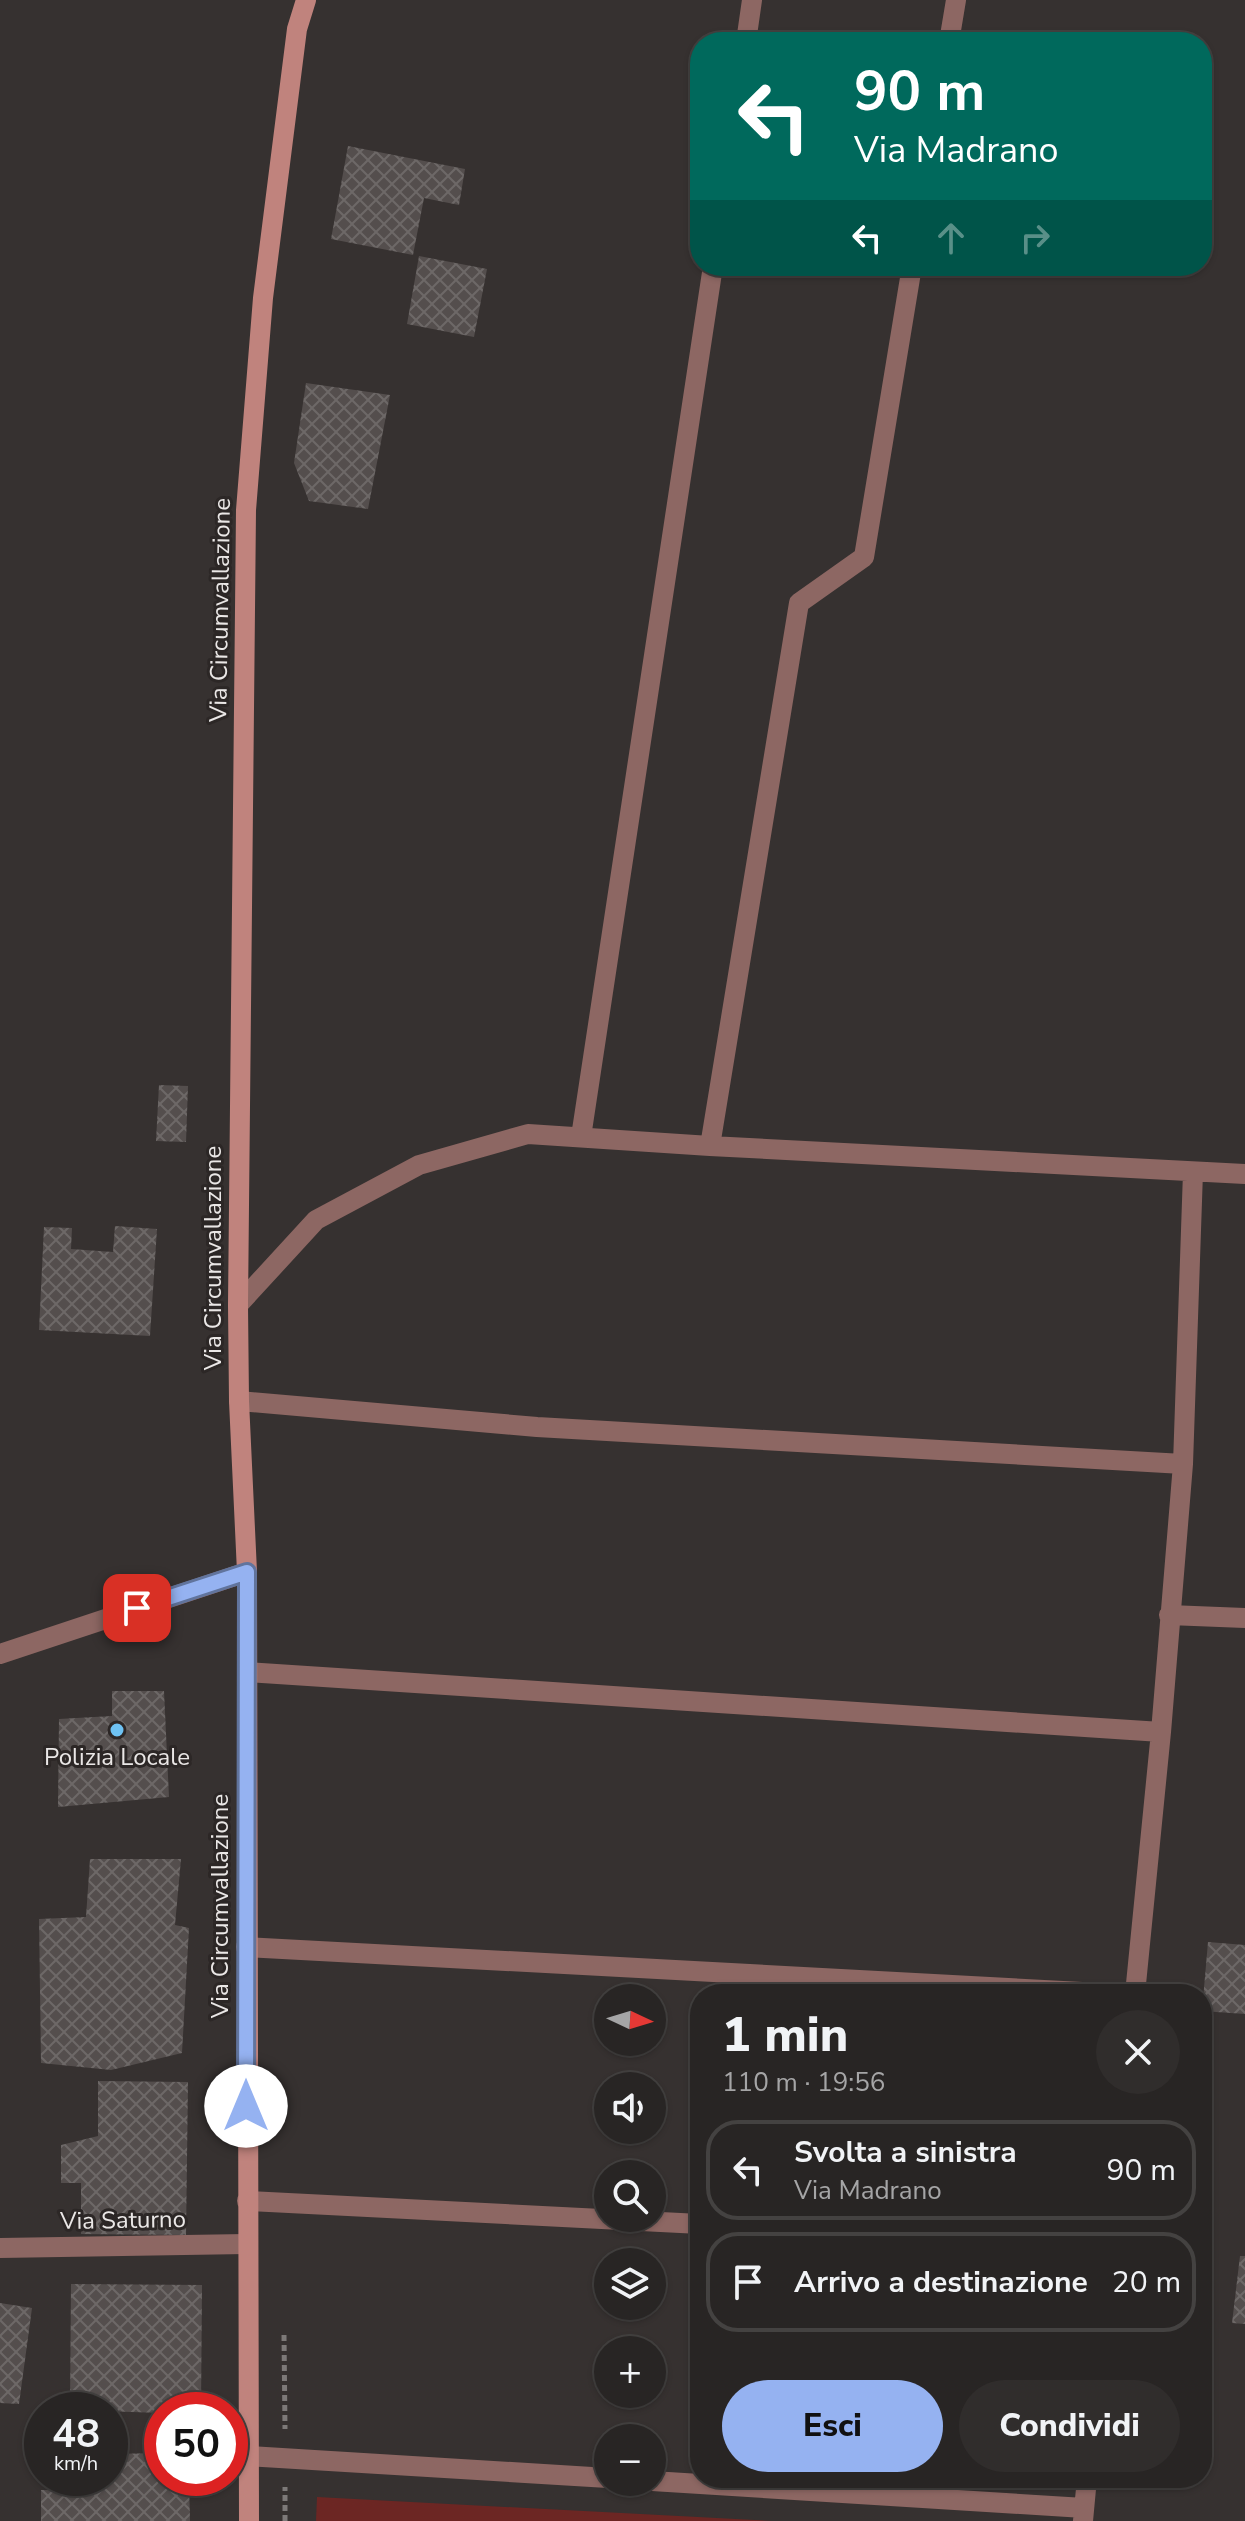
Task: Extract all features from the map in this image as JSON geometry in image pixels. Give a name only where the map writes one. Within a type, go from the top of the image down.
[{"type":"main road","name":"Via Circumvallazione","points":[[247,2392],[247,1572],[238,1305],[246,510],[263,298],[297,29],[306,0]]},
{"type":"main road","name":"Via Circumvallazione","points":[[248,2456],[249,2521]]},
{"type":"street","points":[[747,32],[752,0]]},
{"type":"street","points":[[951,32],[956,0]]},
{"type":"street","points":[[581,1137],[711,276]]},
{"type":"street","points":[[710,1146],[799,603],[864,557],[910,276]]},
{"type":"street","points":[[238,1305],[316,1220],[419,1165],[528,1134],[1245,1174]]},
{"type":"street","points":[[1136,1984],[1183,1464],[1193,1172]]},
{"type":"street","points":[[239,1401],[537,1427],[1183,1464]]},
{"type":"street","points":[[0,1654],[247,1572]]},
{"type":"street","points":[[1169,1615],[1245,1618]]},
{"type":"street","points":[[247,1672],[1161,1732]]},
{"type":"street","points":[[246,1947],[934,1984]]},
{"type":"street","points":[[247,2201],[690,2223]]},
{"type":"street","name":"Via Saturno","points":[[0,2248],[246,2244]]},
{"type":"street","points":[[248,2456],[594,2477]]},
{"type":"street","points":[[666,2482],[690,2484]]},
{"type":"street","points":[[744,2488],[1084,2514],[1086,2488]]},
{"type":"path","points":[[283,2331],[286,2458]]},
{"type":"path","points":[[285,2503],[285,2521]]},
{"type":"shaded area","points":[[317,2497],[772,2521],[316,2521]]},
{"type":"building","points":[[348,146],[465,169],[459,205],[424,198],[413,255],[331,239]]},
{"type":"building","points":[[419,256],[487,269],[474,337],[407,324]]},
{"type":"building","points":[[306,383],[390,395],[368,509],[309,501],[294,463]]},
{"type":"building","points":[[159,1085],[188,1086],[186,1142],[156,1141]]},
{"type":"building","points":[[115,1226],[157,1229],[150,1336],[39,1330],[44,1227],[72,1228],[71,1249],[113,1252]]},
{"type":"building","points":[[112,1691],[164,1691],[169,1797],[58,1807],[59,1719],[112,1716]]},
{"type":"building","points":[[90,1859],[181,1859],[175,1925],[189,1928],[182,2053],[111,2070],[41,2063],[39,1919],[86,1917]]},
{"type":"building","points":[[1208,1942],[1245,1945],[1245,2014],[1212,2012],[1212,1984],[1204,1984]]},
{"type":"building","points":[[98,2081],[188,2082],[186,2235],[81,2234],[81,2183],[61,2183],[61,2145],[98,2136]]},
{"type":"building","points":[[1240,2256],[1245,2256],[1245,2324],[1232,2323]]},
{"type":"building","points":[[71,2284],[202,2285],[201,2392],[144,2392],[144,2412],[128,2412],[128,2392],[70,2392]]},
{"type":"building","points":[[0,2303],[32,2308],[19,2404],[0,2403]]},
{"type":"building","points":[[144,2453],[144,2496],[189,2496],[190,2521],[41,2521],[41,2496],[128,2496],[128,2454]]},
{"type":"place","name":"Polizia Locale","points":[[117,1730]]},
{"type":"route","points":[[137,1608],[247,1572],[246,2106]]}]
